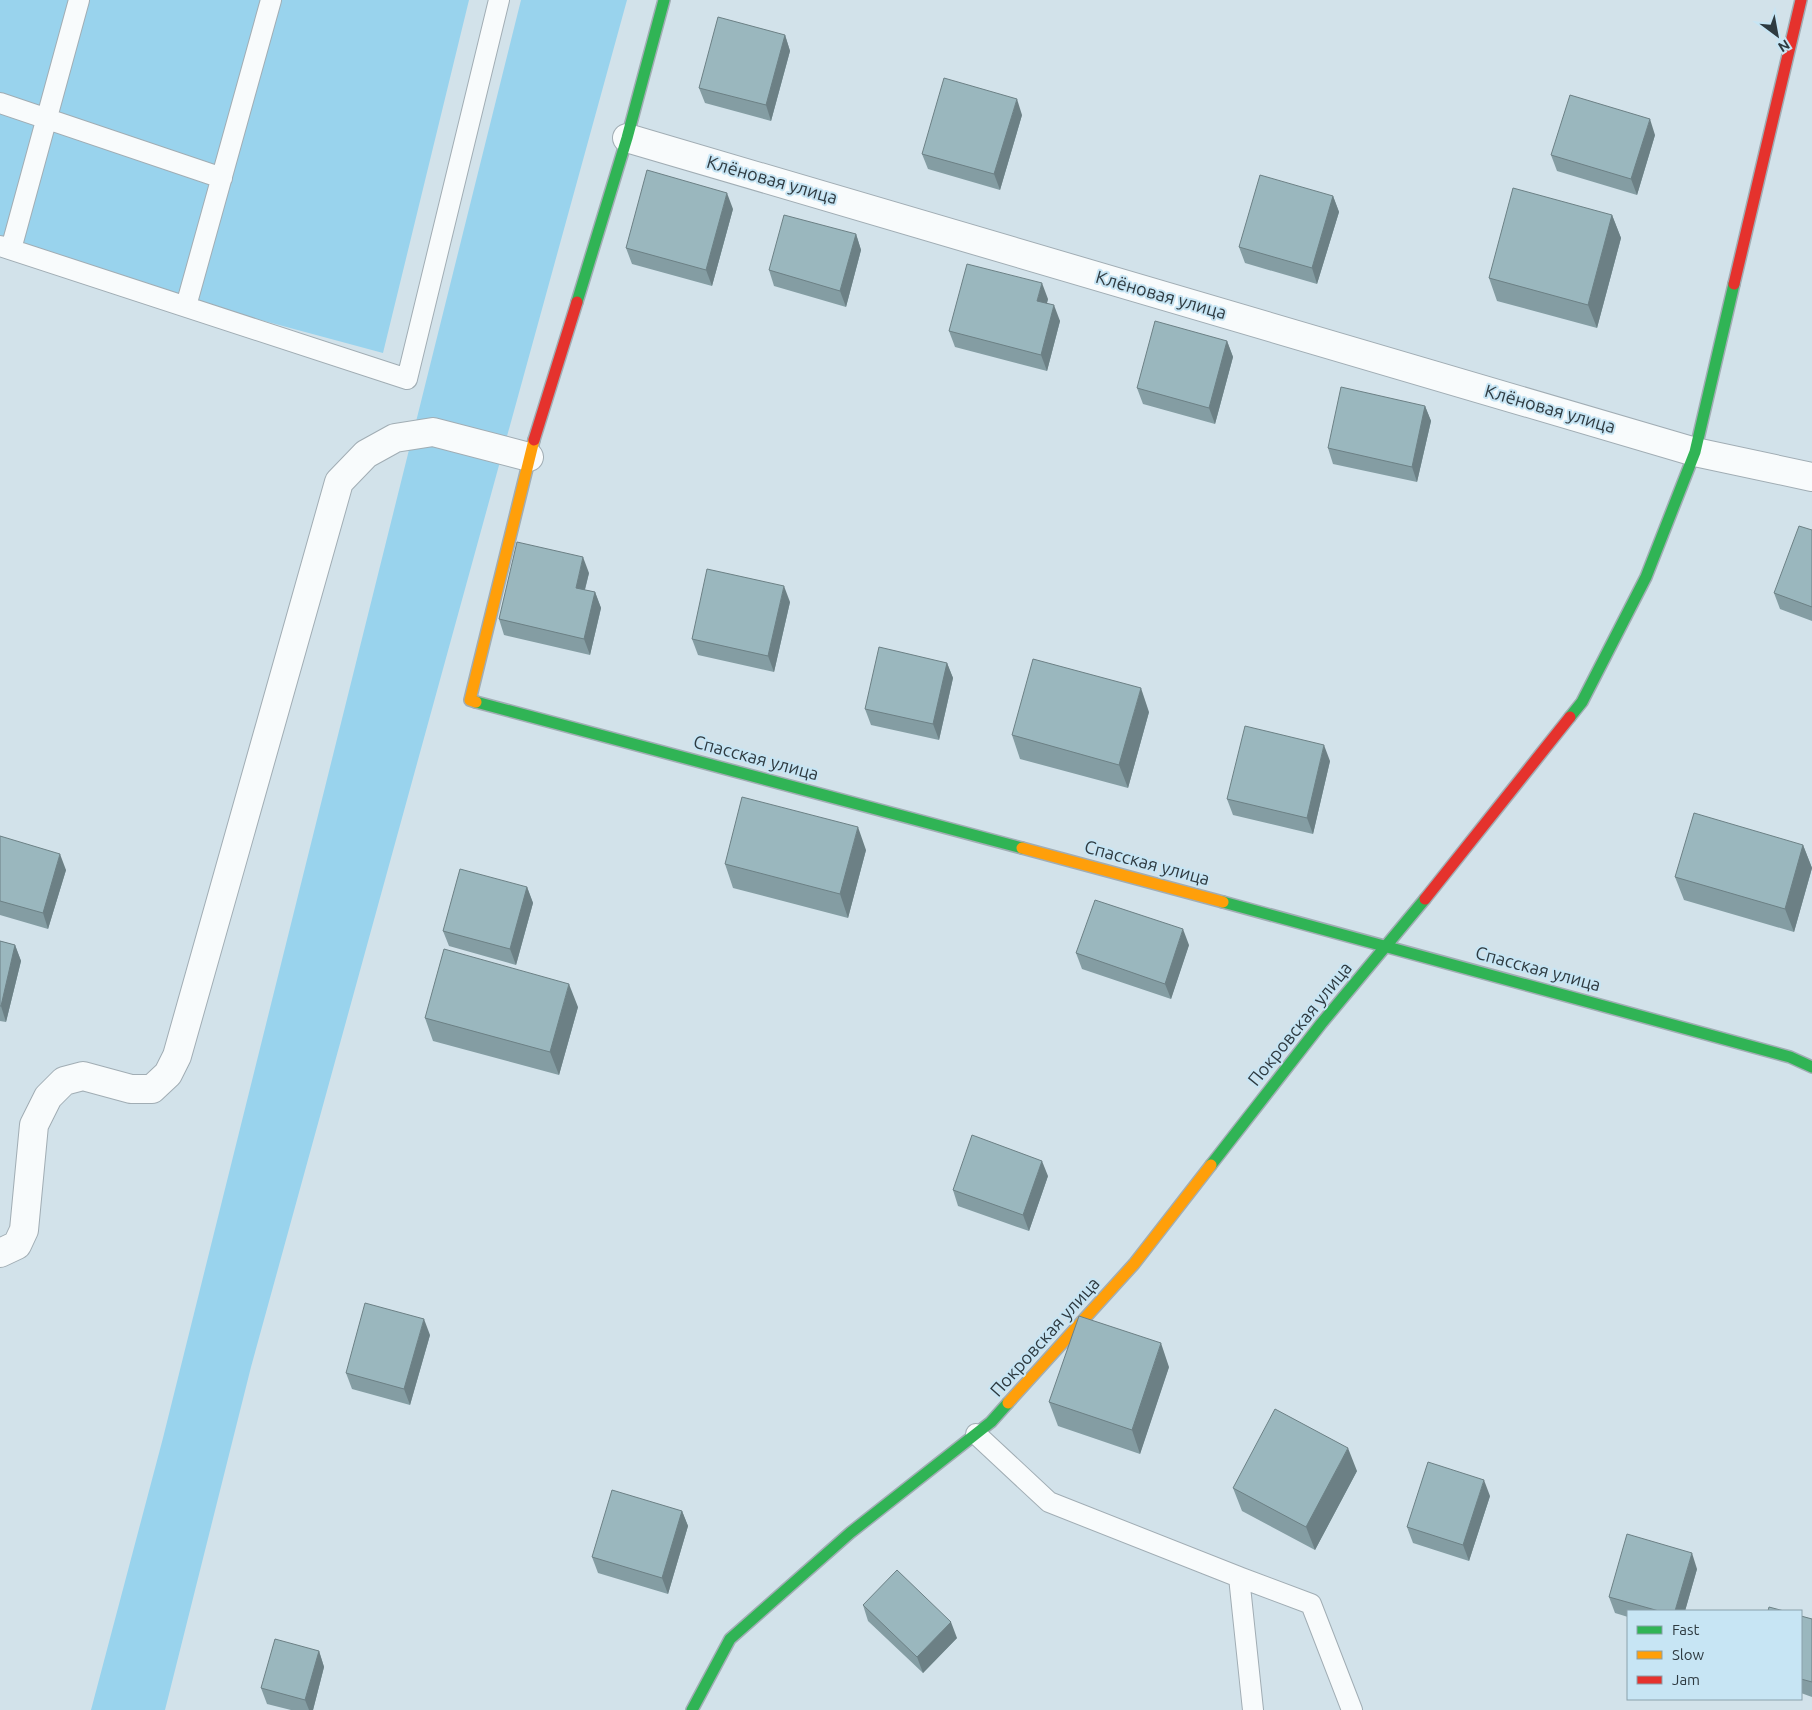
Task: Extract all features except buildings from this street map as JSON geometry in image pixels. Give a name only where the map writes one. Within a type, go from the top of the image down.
[{"type":"street","points":[[0,1253],[17,1245],[24,1230],[34,1125],[48,1096],[64,1081],[83,1076],[131,1089],[152,1089],[168,1074],[177,1056],[339,482],[366,454],[395,438],[433,432],[529,457],[627,138],[664,0]]},
{"type":"street","name":"Покровская улица","points":[[692,1710],[730,1639],[850,1533],[991,1422],[1134,1264],[1321,1024],[1469,846],[1582,702],[1646,577],[1695,452],[1801,0]]},
{"type":"street","name":"Клёновая улица","points":[[627,138],[1695,452],[1812,477]]},
{"type":"street","name":"Спасская улица","points":[[529,457],[470,700],[1386,946],[1790,1057],[1812,1067]]},
{"type":"lane","points":[[79,0],[47,119],[6,247],[406,379],[499,0]]},
{"type":"lane","points":[[186,306],[271,0]]},
{"type":"lane","points":[[0,103],[222,178]]},
{"type":"lane","points":[[976,1434],[1049,1502],[1311,1604],[1352,1710]]},
{"type":"lane","points":[[1238,1577],[1254,1710]]},
{"type":"shaded area","points":[[0,0],[469,0],[383,353],[86,273],[0,243]]},
{"type":"shaded area","points":[[521,0],[627,0],[251,1367],[165,1710],[91,1710],[163,1438]]},
{"type":"traffic: fast","points":[[577,302],[627,138],[664,0]]},
{"type":"traffic: fast","points":[[1570,717],[1582,702],[1646,577],[1695,452],[1734,284]]},
{"type":"traffic: fast","points":[[476,702],[1022,848]]},
{"type":"traffic: fast","points":[[1211,1165],[1321,1024],[1425,899]]},
{"type":"traffic: fast","points":[[1223,902],[1790,1057],[1812,1067]]},
{"type":"traffic: fast","points":[[692,1710],[730,1639],[850,1533],[991,1422],[1008,1403]]},
{"type":"traffic: slow","points":[[476,702],[470,700],[534,440]]},
{"type":"traffic: slow","points":[[1022,848],[1223,902]]},
{"type":"traffic: slow","points":[[1008,1403],[1134,1264],[1211,1165]]},
{"type":"traffic: jam","points":[[1734,284],[1801,0]]},
{"type":"traffic: jam","points":[[534,440],[577,302]]},
{"type":"traffic: jam","points":[[1425,899],[1570,717]]}]
